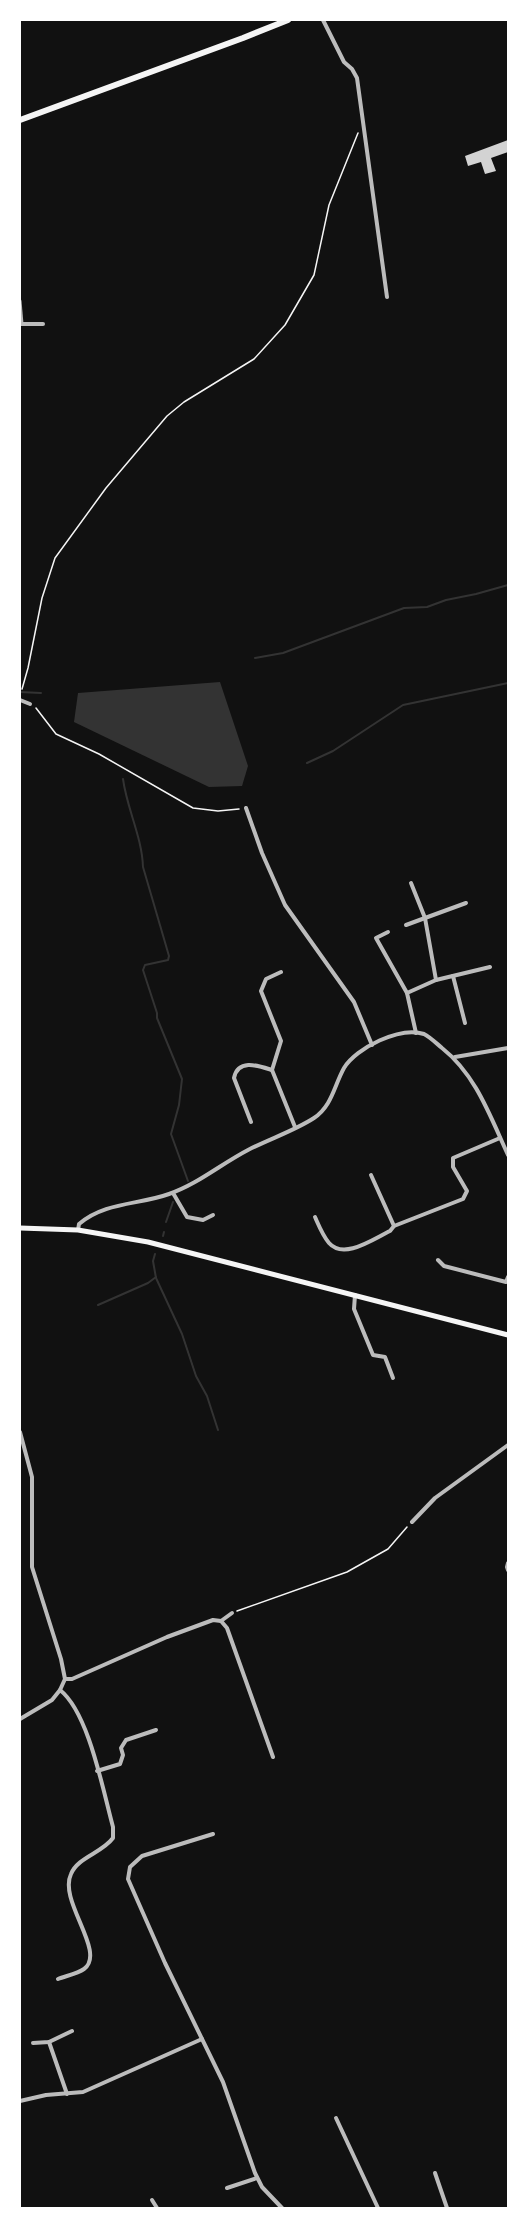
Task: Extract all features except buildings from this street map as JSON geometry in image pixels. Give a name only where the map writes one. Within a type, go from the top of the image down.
[{"type":"main road","points":[[20,120],[288,20]]},
{"type":"main road","points":[[20,1228],[78,1230],[148,1242],[508,1335]]},
{"type":"street","points":[[323,20],[344,62],[357,78],[387,297]]},
{"type":"street","points":[[20,301],[21,324],[43,324]]},
{"type":"street","points":[[20,700],[30,704]]},
{"type":"street","points":[[246,808],[262,853],[285,904],[354,1002],[372,1045]]},
{"type":"street","points":[[411,883],[425,918],[436,980]]},
{"type":"street","points":[[406,925],[466,903]]},
{"type":"street","points":[[388,932],[376,938],[407,993],[416,1033]]},
{"type":"street","points":[[407,993],[436,980],[490,967]]},
{"type":"street","points":[[281,972],[266,979],[261,991],[281,1041],[272,1070],[295,1127]]},
{"type":"street","points":[[453,976],[465,1023]]},
{"type":"street","points":[[78,1230],[79,1224],[89,1215],[105,1208],[143,1201],[173,1192],[195,1183],[247,1150],[322,1112],[332,1097],[346,1065],[357,1054],[388,1036],[416,1033],[430,1038],[454,1057],[469,1075],[508,1155]]},
{"type":"street","points":[[454,1057],[508,1047]]},
{"type":"street","points":[[251,1122],[234,1078],[235,1072],[243,1065],[252,1064],[272,1070]]},
{"type":"street","points":[[315,1217],[327,1242],[343,1251],[390,1231],[394,1226],[464,1198],[466,1191],[453,1167],[453,1158],[500,1138]]},
{"type":"street","points":[[371,1175],[394,1226]]},
{"type":"street","points":[[173,1192],[187,1217],[203,1220],[213,1215]]},
{"type":"street","points":[[438,1260],[444,1266],[507,1283],[508,1277]]},
{"type":"street","points":[[355,1294],[354,1309],[373,1355],[385,1356],[393,1378]]},
{"type":"street","points":[[20,1432],[32,1477],[32,1567],[65,1678],[60,1690],[52,1700],[20,1719]]},
{"type":"street","points":[[411,1522],[435,1498],[508,1445]]},
{"type":"street","points":[[508,1563],[508,1570]]},
{"type":"street","points":[[221,1621],[232,1613]]},
{"type":"street","points":[[65,1678],[72,1679],[167,1636],[213,1620],[221,1621],[227,1628],[273,1757]]},
{"type":"street","points":[[58,1979],[84,1969],[90,1959],[91,1950],[69,1897],[71,1874],[75,1867],[99,1852],[113,1838],[113,1827],[85,1726],[67,1696],[60,1690]]},
{"type":"street","points":[[97,1771],[120,1764],[123,1755],[121,1748],[126,1740],[156,1730]]},
{"type":"street","points":[[213,1834],[142,1856],[130,1867],[128,1879],[223,2082],[257,2178],[262,2187],[282,2208]]},
{"type":"street","points":[[33,2043],[49,2042],[72,2031]]},
{"type":"street","points":[[20,2101],[46,2095],[83,2092],[202,2039]]},
{"type":"street","points":[[49,2042],[67,2094]]},
{"type":"street","points":[[336,2118],[378,2208]]},
{"type":"street","points":[[435,2173],[447,2208]]},
{"type":"street","points":[[227,2188],[257,2178]]},
{"type":"street","points":[[152,2200],[157,2208]]},
{"type":"path","points":[[22,689],[42,597],[51,567],[61,549],[106,488],[166,416],[184,402],[254,359],[276,337],[312,278],[332,196],[364,121]]},
{"type":"path","points":[[30,704],[40,711],[56,734],[99,754],[193,808],[218,811],[246,808]]},
{"type":"path","points":[[232,1613],[347,1572],[369,1561],[388,1549],[411,1522]]},
{"type":"shaded area","points":[[220,682],[248,766],[242,786],[209,787],[74,722],[78,693]]},
{"type":"waterway","points":[[255,658],[283,653],[404,608],[427,607],[508,585]]},
{"type":"waterway","points":[[307,763],[333,751],[403,705],[508,683]]},
{"type":"waterway","points":[[20,692],[41,693]]},
{"type":"waterway","points":[[123,779],[140,845],[143,867],[169,956],[168,960],[145,965],[143,970],[157,1018],[182,1079],[179,1105],[171,1134],[188,1181]]},
{"type":"waterway","points":[[166,1222],[173,1202]]},
{"type":"waterway","points":[[163,1236],[164,1232]]},
{"type":"waterway","points":[[155,1254],[153,1261],[156,1278],[182,1334],[218,1430]]},
{"type":"waterway","points":[[98,1305],[148,1283],[156,1277]]}]
